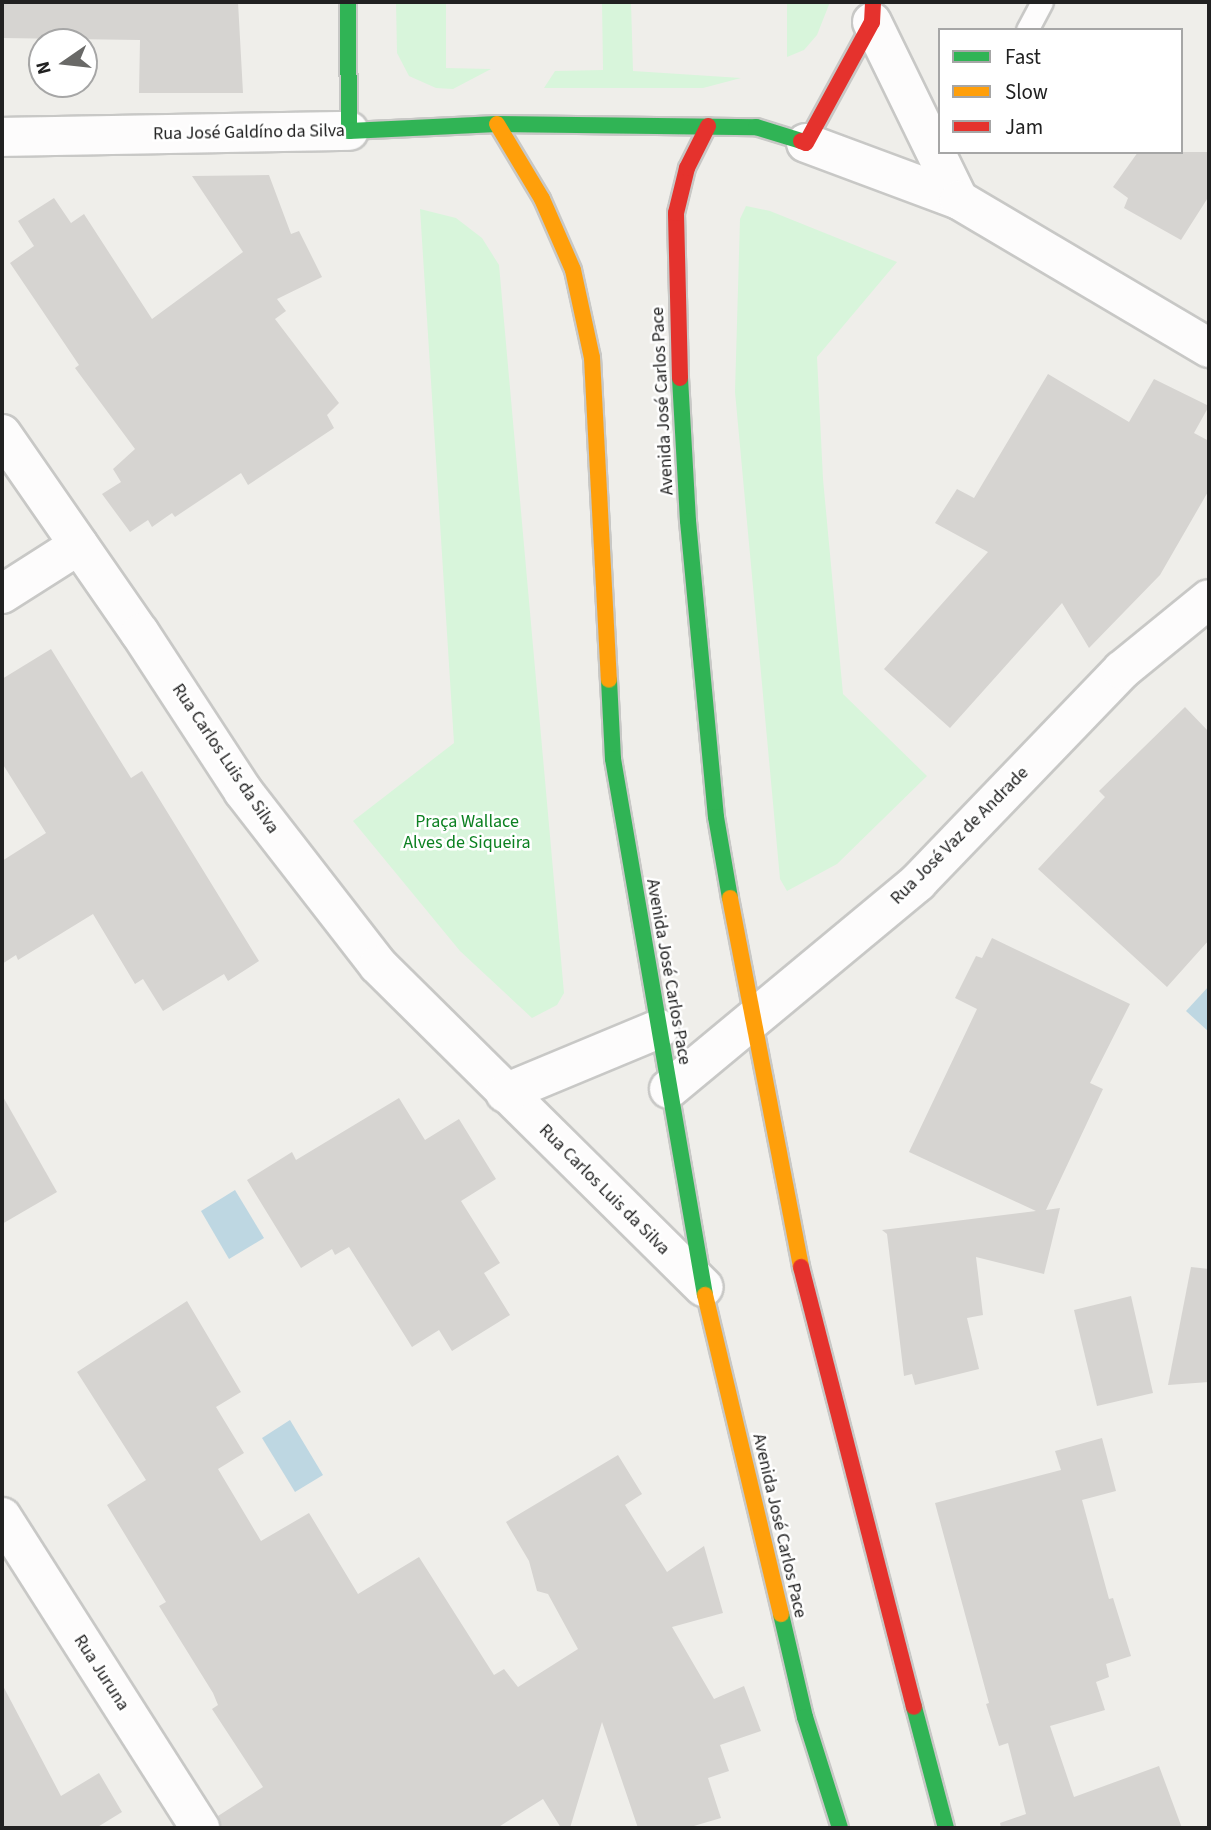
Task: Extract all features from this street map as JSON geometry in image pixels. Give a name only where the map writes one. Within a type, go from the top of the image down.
[{"type":"main road","points":[[348,2],[349,131]]},
{"type":"main road","points":[[806,143],[873,12]]},
{"type":"main road","name":"Rua José Galdíno da Silva","points":[[349,131],[497,124],[756,127],[806,143]]},
{"type":"main road","name":"Avenida José Carlos Pace","points":[[497,124],[542,199],[573,270],[592,358],[613,759],[668,1089],[703,1287],[805,1717],[840,1828]]},
{"type":"main road","name":"Avenida José Carlos Pace","points":[[708,126],[687,167],[676,213],[674,257],[688,521],[716,817],[751,1021],[813,1323],[946,1828]]},
{"type":"street","points":[[873,12],[959,200]]},
{"type":"street","name":"Rua José Galdíno da Silva","points":[[2,137],[349,131]]},
{"type":"street","points":[[806,143],[959,200],[1209,348]]},
{"type":"street","name":"Rua Carlos Luis da Silva","points":[[2,434],[243,791],[378,965],[703,1287]]},
{"type":"street","points":[[2,594],[79,545]]},
{"type":"street","name":"Rua José Vaz de Andrade","points":[[668,1089],[918,882],[1122,670],[1209,599]]},
{"type":"street","points":[[505,1093],[659,1029]]},
{"type":"street","name":"Rua Juruna","points":[[2,1517],[200,1828]]},
{"type":"lane","points":[[1028,28],[1042,2]]},
{"type":"green space","points":[[396,2],[446,2],[446,68],[491,69],[453,89],[436,88],[409,76],[397,53]]},
{"type":"green space","points":[[602,2],[631,2],[633,71],[741,78],[703,88],[544,88],[555,71],[603,70]]},
{"type":"green space","points":[[787,2],[830,2],[817,35],[804,50],[787,57]]},
{"type":"green space","points":[[746,206],[770,211],[897,262],[817,357],[823,479],[843,694],[927,776],[837,864],[787,891],[780,879],[735,392],[740,219]]},
{"type":"green space","name":"Praça Wallace Alves de Siqueira","points":[[420,209],[456,218],[482,238],[499,265],[564,993],[557,1005],[532,1018],[460,951],[353,821],[454,743]]},
{"type":"water","points":[[1209,986],[1209,1032],[1186,1011]]},
{"type":"water","points":[[235,1190],[264,1238],[229,1259],[201,1211]]},
{"type":"water","points":[[290,1420],[323,1475],[295,1492],[262,1438]]},
{"type":"building","points":[[2,2],[238,2],[243,93],[139,93],[140,40],[98,39],[98,28],[28,28],[28,38],[2,38]]},
{"type":"building","points":[[1209,152],[1209,196],[1181,240],[1124,208],[1128,198],[1113,187],[1137,154]]},
{"type":"building","points":[[269,175],[291,234],[299,231],[322,277],[277,299],[286,311],[275,319],[339,403],[327,415],[334,428],[248,485],[241,473],[175,517],[172,513],[152,527],[148,520],[130,532],[102,494],[121,482],[113,469],[135,449],[75,368],[79,365],[10,263],[34,246],[18,221],[54,198],[71,223],[84,214],[152,319],[243,252],[192,176]]},
{"type":"building","points":[[1048,374],[1129,422],[1154,379],[1209,406],[1194,433],[1209,441],[1209,490],[1160,575],[1089,648],[1062,603],[950,728],[884,669],[988,552],[935,523],[957,489],[974,498]]},
{"type":"building","points":[[51,649],[131,778],[142,771],[259,961],[228,981],[224,974],[163,1011],[143,979],[135,984],[93,914],[18,960],[16,955],[2,964],[2,861],[46,833],[2,763],[2,679]]},
{"type":"building","points":[[1185,707],[1209,732],[1209,940],[1167,987],[1038,869],[1105,797],[1099,791]]},
{"type":"building","points":[[992,938],[1130,1004],[1090,1083],[1103,1089],[1046,1210],[1060,1208],[1044,1274],[976,1257],[983,1315],[967,1318],[979,1369],[915,1385],[912,1374],[904,1376],[887,1234],[882,1230],[1036,1211],[909,1152],[977,1009],[955,998],[976,956],[982,958]]},
{"type":"building","points":[[2,1095],[57,1192],[2,1224]]},
{"type":"building","points":[[399,1098],[425,1140],[459,1119],[496,1179],[461,1201],[500,1263],[484,1273],[510,1315],[452,1351],[439,1330],[412,1347],[349,1247],[335,1255],[332,1249],[301,1268],[247,1180],[292,1152],[296,1160]]},
{"type":"building","points":[[1191,1267],[1209,1269],[1209,1382],[1168,1385]]},
{"type":"building","points":[[1131,1296],[1153,1393],[1097,1406],[1074,1310]]},
{"type":"building","points":[[187,1301],[241,1392],[216,1407],[244,1453],[218,1469],[261,1541],[309,1513],[358,1594],[419,1557],[494,1675],[504,1669],[518,1687],[578,1649],[548,1594],[537,1591],[529,1561],[506,1522],[618,1455],[642,1494],[625,1505],[667,1572],[704,1546],[723,1613],[672,1627],[714,1699],[744,1686],[761,1731],[720,1745],[729,1771],[708,1778],[721,1818],[687,1828],[638,1828],[602,1722],[570,1828],[561,1828],[543,1799],[497,1828],[222,1828],[218,1816],[263,1787],[212,1709],[218,1705],[213,1693],[159,1606],[166,1602],[107,1505],[146,1480],[77,1372]]},
{"type":"building","points":[[1102,1438],[1116,1491],[1082,1500],[1109,1599],[1113,1598],[1131,1656],[1106,1664],[1109,1677],[1096,1682],[1105,1710],[1050,1726],[1074,1797],[1159,1766],[1182,1828],[1001,1828],[1000,1823],[1026,1814],[1008,1743],[999,1746],[986,1704],[989,1703],[935,1503],[1061,1470],[1055,1451]]},
{"type":"building","points":[[2,1684],[61,1796],[99,1773],[122,1812],[96,1828],[2,1828]]},
{"type":"traffic: fast","points":[[348,2],[349,131],[497,124],[756,127],[801,141]]},
{"type":"traffic: fast","points":[[680,378],[688,521],[716,817],[730,898]]},
{"type":"traffic: fast","points":[[609,680],[613,759],[705,1295]]},
{"type":"traffic: fast","points":[[781,1614],[805,1717],[840,1828]]},
{"type":"traffic: fast","points":[[914,1707],[946,1828]]},
{"type":"traffic: slow","points":[[497,124],[542,199],[573,270],[592,358],[609,680]]},
{"type":"traffic: slow","points":[[730,898],[801,1267]]},
{"type":"traffic: slow","points":[[705,1295],[781,1614]]},
{"type":"traffic: jam","points":[[801,141],[806,143],[872,22],[873,2]]},
{"type":"traffic: jam","points":[[680,378],[676,213],[687,168],[708,126]]},
{"type":"traffic: jam","points":[[801,1267],[914,1707]]}]
